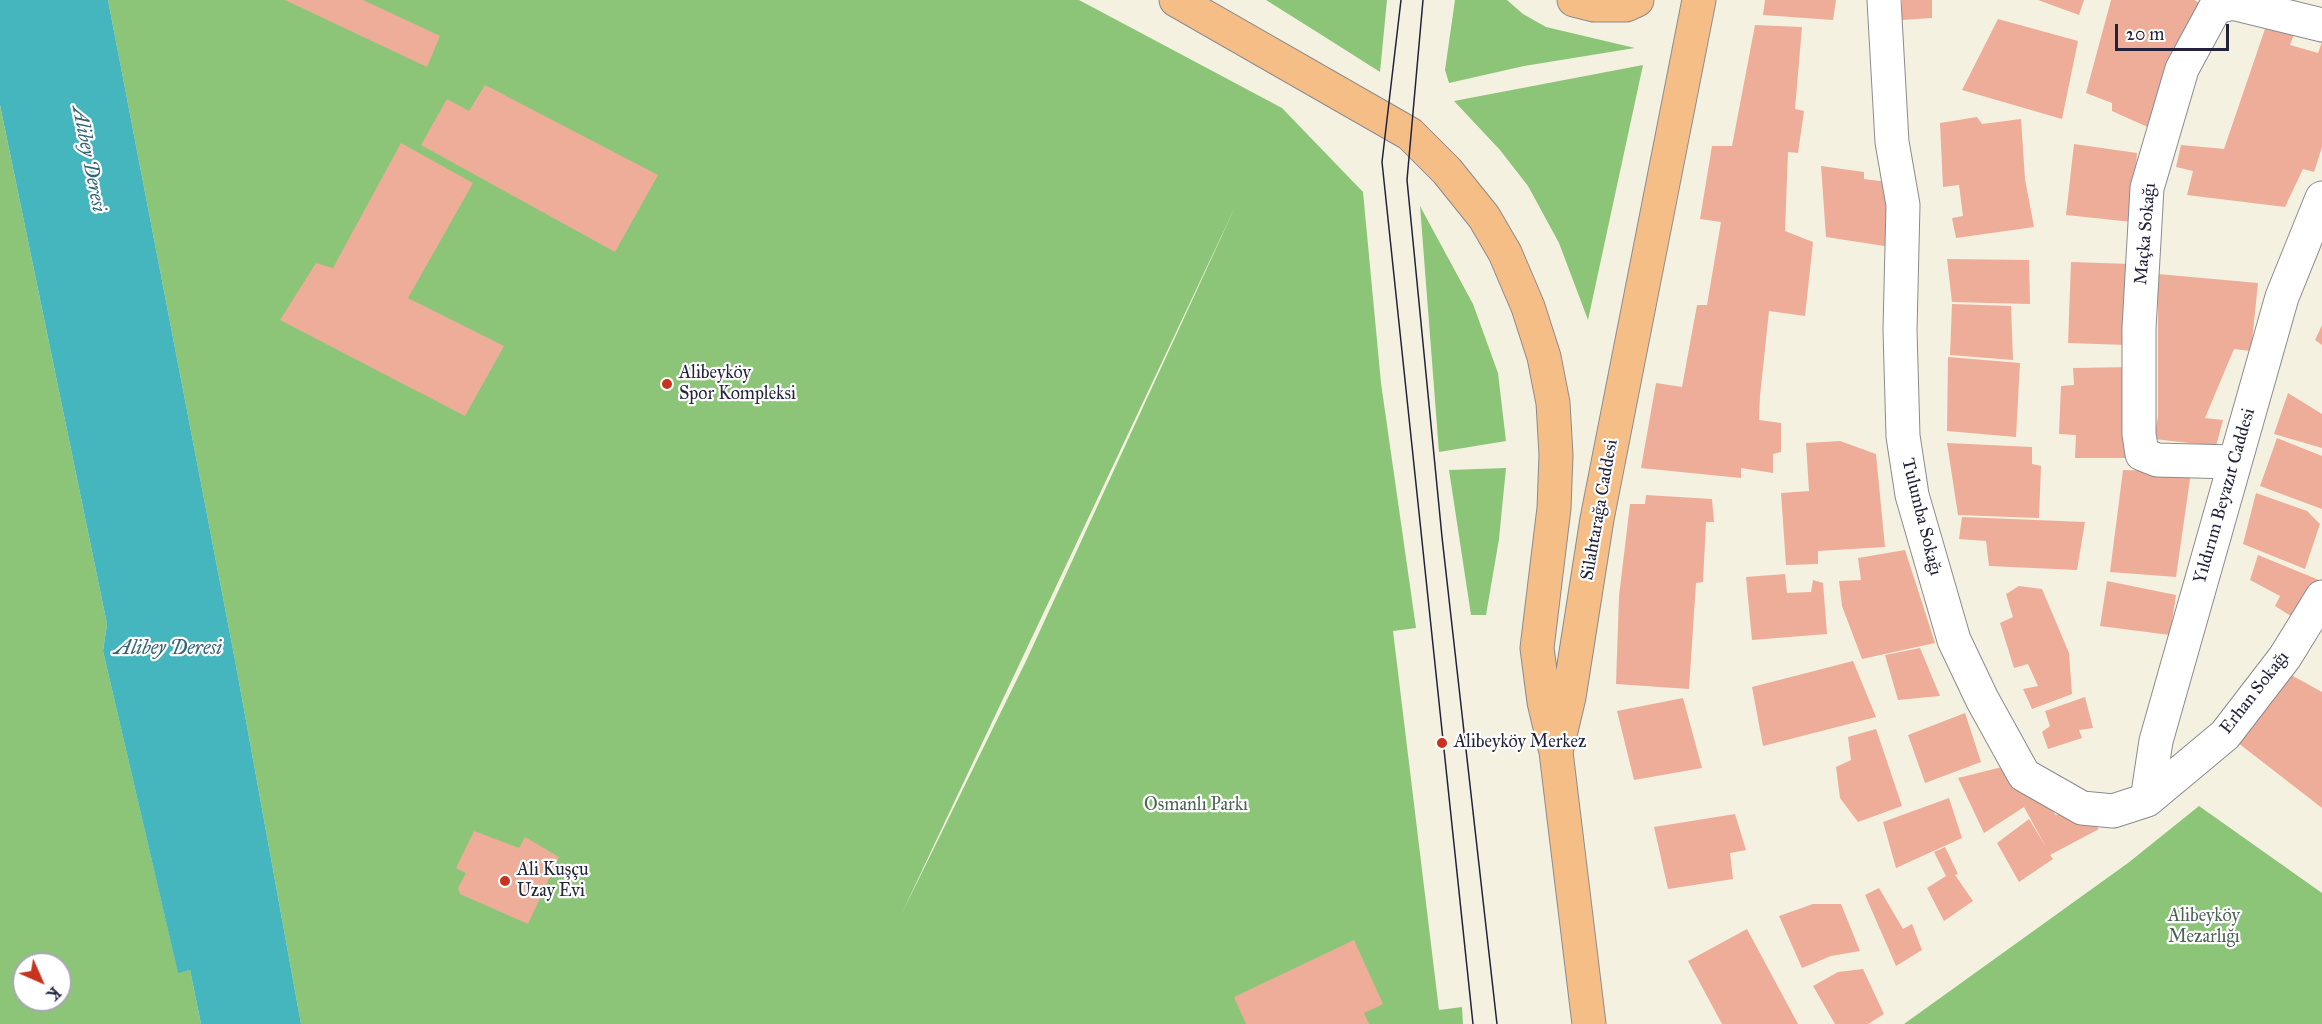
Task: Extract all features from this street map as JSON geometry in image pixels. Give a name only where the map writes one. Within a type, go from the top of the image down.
[{"type":"main road","points":[[1176,0],[1410,134],[1431,152],[1484,217],[1504,253],[1528,307],[1544,357],[1553,403],[1556,455],[1554,508],[1537,648],[1544,702],[1556,752]]},
{"type":"main road","points":[[1574,0],[1594,5],[1626,5],[1637,0]]},
{"type":"main road","name":"Silahtarağa Caddesi","points":[[1589,1024],[1556,752],[1569,697],[1603,486],[1699,0]]},
{"type":"street","name":"Tulumba Sokağı","points":[[1884,0],[1892,142],[1903,205],[1900,330],[1903,436],[1912,495],[1954,640],[1982,699],[2024,775],[2082,808],[2113,811],[2147,800]]},
{"type":"street","name":"Maçka Sokağı","points":[[2234,462],[2157,460],[2142,454],[2139,434],[2139,328],[2147,188],[2182,69],[2215,8],[2232,3],[2322,26]]},
{"type":"street","name":"Yıldırım Beyazıt Caddesi","points":[[2147,800],[2156,741],[2234,462],[2282,297],[2322,198]]},
{"type":"street","name":"Erhan Sokağı","points":[[2147,800],[2225,735],[2285,657],[2322,597]]},
{"type":"green space","name":"Alibeyköy Spor Kompleksi","points":[[108,0],[1079,0],[1282,108],[1363,192],[1381,383],[1416,628],[1393,631],[1439,1010],[1462,1007],[1463,1024],[301,1024],[235,660]],"holes":[[[1237,203],[1026,661],[901,915]]]},
{"type":"green space","points":[[1266,0],[1387,0],[1380,72],[1328,39]]},
{"type":"green space","points":[[1455,0],[1507,0],[1523,14],[1546,27],[1635,48],[1524,66],[1449,83],[1445,70]]},
{"type":"green space","points":[[1643,65],[1588,320],[1559,243],[1528,186],[1500,150],[1454,101]]},
{"type":"green space","points":[[0,105],[107,624],[103,651],[178,972],[190,970],[201,1024],[0,1024]]},
{"type":"green space","points":[[1420,206],[1473,304],[1498,373],[1506,441],[1439,452]]},
{"type":"green space","points":[[1506,468],[1499,539],[1486,615],[1471,615],[1449,470]]},
{"type":"green space","name":"Alibeyköy Mezarlığı","points":[[2199,806],[2322,893],[2322,1024],[1904,1024],[2128,863]]},
{"type":"water","name":"Alibey Deresi","points":[[0,0],[108,0],[235,660],[301,1024],[201,1024],[190,970],[178,973],[103,651],[107,624],[0,105]]},
{"type":"building","points":[[285,0],[363,0],[440,36],[427,67]]},
{"type":"building","points":[[1765,0],[1836,0],[1833,20],[1763,15]]},
{"type":"building","points":[[1902,0],[1932,0],[1932,18],[1902,20]]},
{"type":"building","points":[[2038,0],[2084,0],[2079,15]]},
{"type":"building","points":[[2111,0],[2194,0],[2200,3],[2152,129],[2112,111],[2112,103],[2086,93]]},
{"type":"building","points":[[1998,19],[2078,41],[2062,119],[1962,90]]},
{"type":"building","points":[[2268,20],[2295,31],[2290,45],[2318,53],[2322,42],[2322,147],[2314,172],[2303,169],[2285,207],[2187,195],[2193,171],[2176,167],[2181,145],[2224,149]]},
{"type":"building","points":[[1755,25],[1802,27],[1795,109],[1804,111],[1798,153],[1788,152],[1785,231],[1813,242],[1805,316],[1769,311],[1760,396],[1759,420],[1781,423],[1781,452],[1773,454],[1773,473],[1741,468],[1741,478],[1641,468],[1656,383],[1682,387],[1697,305],[1707,305],[1721,222],[1700,219],[1712,146],[1732,146]]},
{"type":"building","points":[[485,85],[658,175],[615,252],[421,145],[447,99],[469,111]]},
{"type":"building","points":[[1977,117],[1982,124],[2021,119],[2025,179],[2034,227],[1956,238],[1952,218],[1963,216],[1959,185],[1943,187],[1940,123]]},
{"type":"building","points":[[401,143],[473,183],[408,298],[504,346],[465,416],[280,320],[316,263],[333,268]]},
{"type":"building","points":[[2074,144],[2137,153],[2132,222],[2066,215]]},
{"type":"building","points":[[1821,166],[1864,172],[1864,179],[1888,182],[1891,247],[1826,237]]},
{"type":"building","points":[[1947,259],[2029,260],[2030,304],[1952,302]]},
{"type":"building","points":[[2071,262],[2131,264],[2128,345],[2068,343]]},
{"type":"building","points":[[2158,274],[2258,283],[2251,351],[2234,349],[2205,418],[2223,420],[2216,446],[2154,439],[2158,416]]},
{"type":"building","points":[[1952,304],[2011,306],[2013,360],[1950,355]]},
{"type":"building","points":[[2322,325],[2322,345],[2315,340]]},
{"type":"building","points":[[1948,357],[2020,363],[2016,437],[1947,431]]},
{"type":"building","points":[[2134,367],[2133,458],[2075,458],[2076,435],[2059,434],[2061,386],[2074,385],[2073,368]]},
{"type":"building","points":[[2288,393],[2322,414],[2322,448],[2274,434]]},
{"type":"building","points":[[2277,438],[2322,456],[2322,509],[2260,486]]},
{"type":"building","points":[[1840,441],[1876,454],[1885,547],[1818,551],[1818,564],[1786,565],[1781,493],[1809,491],[1806,443]]},
{"type":"building","points":[[1947,443],[2032,447],[2032,464],[2041,466],[2039,518],[1958,515]]},
{"type":"building","points":[[2123,470],[2191,472],[2176,577],[2110,572]]},
{"type":"building","points":[[2256,493],[2307,511],[2320,524],[2305,569],[2243,544]]},
{"type":"building","points":[[1646,495],[1712,499],[1714,522],[1706,522],[1703,582],[1696,583],[1689,689],[1616,684],[1619,596],[1630,504],[1645,504]]},
{"type":"building","points":[[1962,517],[2085,522],[2077,570],[1989,566],[1986,541],[1959,539]]},
{"type":"building","points":[[1905,550],[1935,643],[1862,659],[1842,606],[1839,581],[1861,580],[1858,558]]},
{"type":"building","points":[[2258,555],[2319,580],[2297,620],[2275,606],[2280,596],[2250,580]]},
{"type":"building","points":[[1785,574],[1787,593],[1811,592],[1813,580],[1823,583],[1827,634],[1752,640],[1746,577]]},
{"type":"building","points":[[2107,581],[2176,595],[2170,635],[2100,626]]},
{"type":"building","points":[[2019,586],[2042,589],[2069,653],[2072,694],[2032,709],[2023,689],[2038,686],[2028,664],[2014,668],[2000,623],[2013,617],[2006,594]]},
{"type":"building","points":[[1920,648],[1940,696],[1898,700],[1885,655]]},
{"type":"building","points":[[1853,661],[1876,717],[1763,746],[1752,687]]},
{"type":"building","points":[[2284,671],[2322,692],[2322,808],[2233,739]]},
{"type":"building","points":[[2085,697],[2093,728],[2079,730],[2082,738],[2048,749],[2042,732],[2050,726],[2045,711]]},
{"type":"building","points":[[1683,698],[1702,768],[1634,780],[1617,711]]},
{"type":"building","points":[[1965,713],[1981,762],[1925,783],[1908,735]]},
{"type":"building","points":[[1876,729],[1902,806],[1858,822],[1840,798],[1836,767],[1851,760],[1848,737]]},
{"type":"building","points":[[2010,765],[2056,815],[2076,806],[2099,829],[2050,855],[2053,859],[2019,882],[1997,843],[2029,819],[2046,847],[2024,807],[1984,833],[1958,778]]},
{"type":"building","points":[[1949,798],[1962,838],[1896,868],[1883,822]]},
{"type":"building","points":[[1735,814],[1746,850],[1730,853],[1733,879],[1668,889],[1654,827]]},
{"type":"building","name":"Ali Kuşçu Uzay Evi","points":[[474,831],[519,848],[525,837],[559,857],[528,924],[460,894],[458,888],[466,873],[456,868]]},
{"type":"building","points":[[1945,847],[1958,874],[1955,875],[1973,901],[1944,921],[1927,888],[1946,876],[1934,852]]},
{"type":"building","points":[[1879,888],[1903,929],[1912,924],[1922,950],[1896,966],[1865,895]]},
{"type":"building","points":[[1813,904],[1841,904],[1860,951],[1831,956],[1802,968],[1779,916]]},
{"type":"building","points":[[1747,929],[1798,1024],[1722,1024],[1688,961]]},
{"type":"building","points":[[1354,940],[1383,1004],[1364,1013],[1369,1024],[1246,1024],[1234,997]]},
{"type":"building","points":[[1863,969],[1884,1014],[1868,1024],[1835,1024],[1813,986],[1838,972]]},
{"type":"tram line","points":[[1401,0],[1382,162],[1473,1024]]},
{"type":"tram line","points":[[1423,0],[1407,180],[1442,537],[1497,1024]]},
{"type":"place","name":"Alibeyköy Spor Kompleksi","points":[[667,384]]},
{"type":"place","name":"Alibeyköy Merkez","points":[[1442,743]]},
{"type":"place","name":"Ali Kuşçu Uzay Evi","points":[[505,881]]},
{"type":"park label","name":"Osmanlı Parkı","points":[[1196,806]]}]
